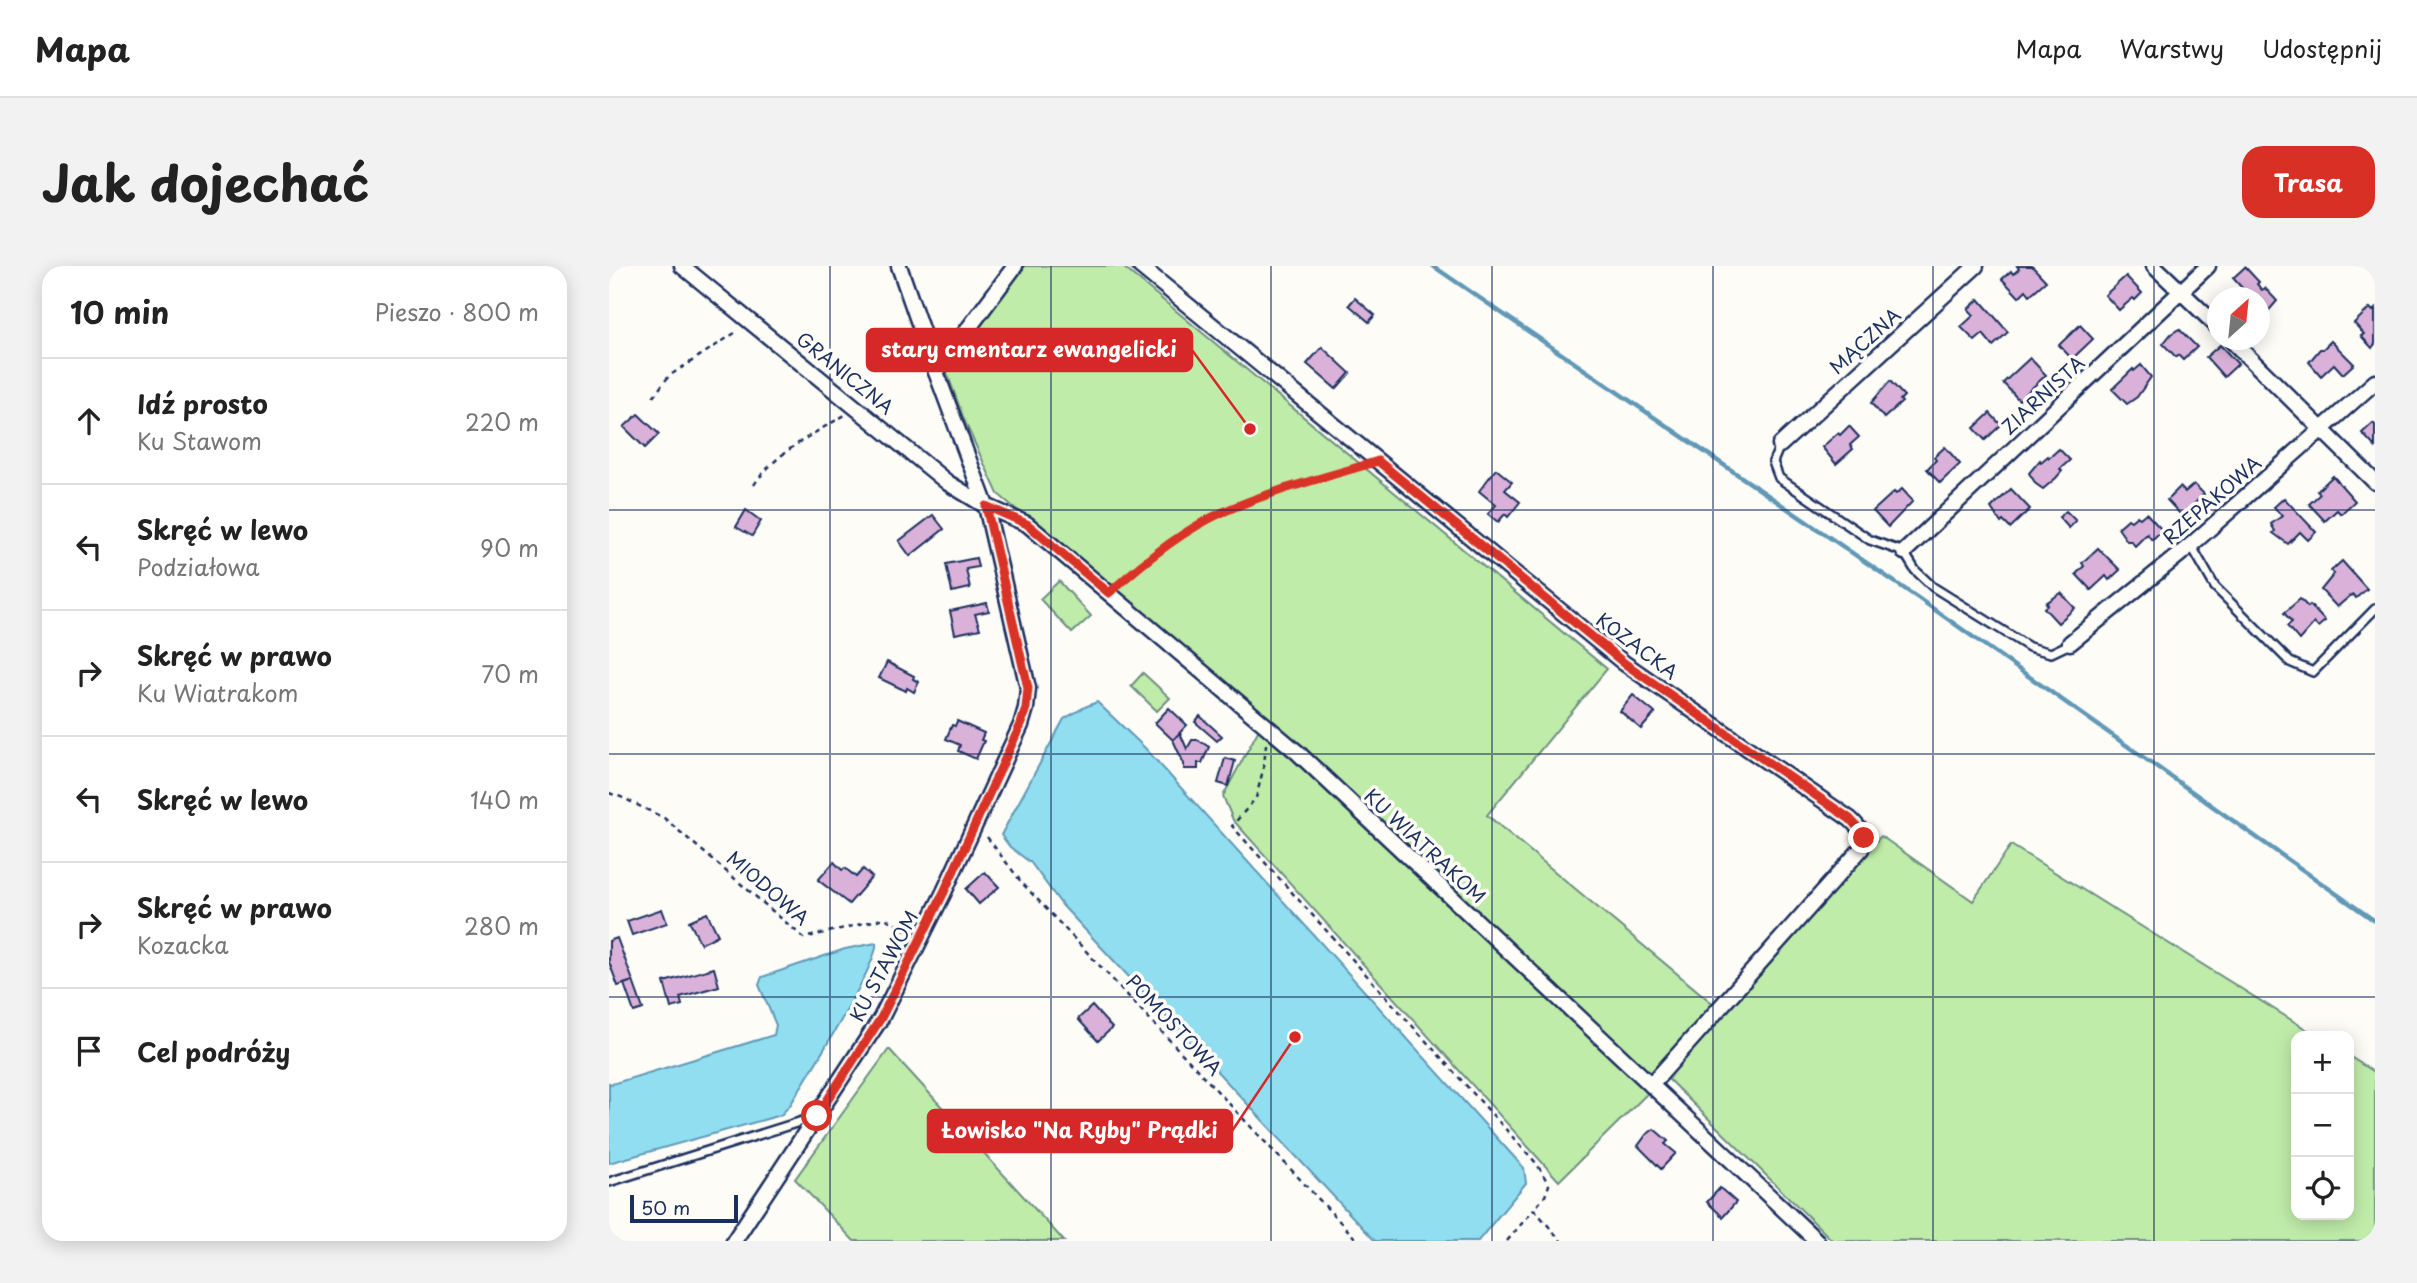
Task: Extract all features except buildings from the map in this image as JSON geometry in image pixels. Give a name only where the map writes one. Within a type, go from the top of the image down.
[{"type":"street","name":"GRANICZNA","points":[[682,266],[949,483],[986,506]]},
{"type":"street","points":[[899,266],[986,506]]},
{"type":"street","points":[[936,372],[1015,266]]},
{"type":"street","name":"KOZACKA","points":[[1140,266],[1624,663],[1850,819],[1862,832],[1864,838],[1861,849],[1651,1085]]},
{"type":"street","name":"MĄCZNA","points":[[1780,444],[1976,266]]},
{"type":"street","points":[[2154,266],[2207,316]]},
{"type":"street","name":"ZIARNISTA","points":[[1904,552],[2208,266]]},
{"type":"street","points":[[2241,350],[2375,482]]},
{"type":"street","name":"RZEPAKOWA","points":[[2070,643],[2191,545],[2375,382]]},
{"type":"street","name":"KU WIATRAKOM","points":[[986,506],[1027,524],[1317,771],[1817,1241]]},
{"type":"street","name":"KU STAWOM","points":[[734,1241],[881,1018],[921,939],[1021,724],[1028,688],[986,506]]},
{"type":"lane","points":[[1780,444],[1773,462],[1779,478],[1870,540],[1904,552],[1915,570],[1933,587],[2029,647],[2051,653],[2070,643]]},
{"type":"lane","points":[[2191,545],[2215,587],[2290,662],[2313,672],[2375,609]]},
{"type":"lane","points":[[609,1182],[817,1116]]},
{"type":"path","points":[[653,397],[669,376],[753,322]]},
{"type":"path","points":[[754,485],[762,473],[799,442],[857,407]]},
{"type":"path","points":[[1109,593],[1145,561],[1222,512],[1258,498],[1378,461]]},
{"type":"path","points":[[1267,727],[1264,766],[1256,798],[1232,827],[1537,1164],[1549,1185],[1545,1196],[1507,1241]]},
{"type":"path","name":"MIODOWA","points":[[609,793],[664,818],[804,938],[885,918],[921,939]]},
{"type":"path","name":"POMOSTOWA","points":[[976,823],[1022,883],[1358,1241]]},
{"type":"path","points":[[1534,1209],[1561,1241]]},
{"type":"green space","points":[[1025,266],[1122,266],[1607,669],[1487,815],[1723,1012],[1881,836],[1973,901],[2011,845],[2309,1031],[2291,1031],[2291,1220],[2354,1220],[2354,1059],[2375,1073],[2375,1241],[1833,1241],[1665,1076],[1559,1181],[1233,820],[1223,796],[1265,718],[998,494],[965,422],[946,370]]},
{"type":"green space","points":[[1059,581],[1091,616],[1072,633],[1040,599]]},
{"type":"green space","points":[[1143,673],[1170,698],[1157,711],[1131,686]]},
{"type":"green space","points":[[889,1049],[1064,1241],[854,1241],[795,1179]]},
{"type":"water","points":[[1097,702],[1145,748],[1524,1168],[1526,1183],[1478,1241],[1375,1241],[1062,905],[1031,863],[1010,847],[1001,835],[1064,719]]},
{"type":"water","points":[[876,943],[874,954],[855,996],[791,1104],[781,1115],[609,1163],[609,1083],[774,1035],[776,1025],[759,985],[762,977],[845,949]]},
{"type":"waterway","points":[[1433,266],[1918,598],[2375,921]]},
{"type":"place","name":"stary cmentarz ewangelicki","points":[[1250,429]]},
{"type":"place","name":"Łowisko \"Na Ryby\" Prądki","points":[[1295,1037]]},
{"type":"route","points":[[817,1116],[881,1018],[944,892],[1026,708],[1028,688],[986,506],[1027,524],[1109,593],[1145,561],[1222,512],[1258,498],[1378,461],[1624,663],[1850,819],[1864,838]]}]
